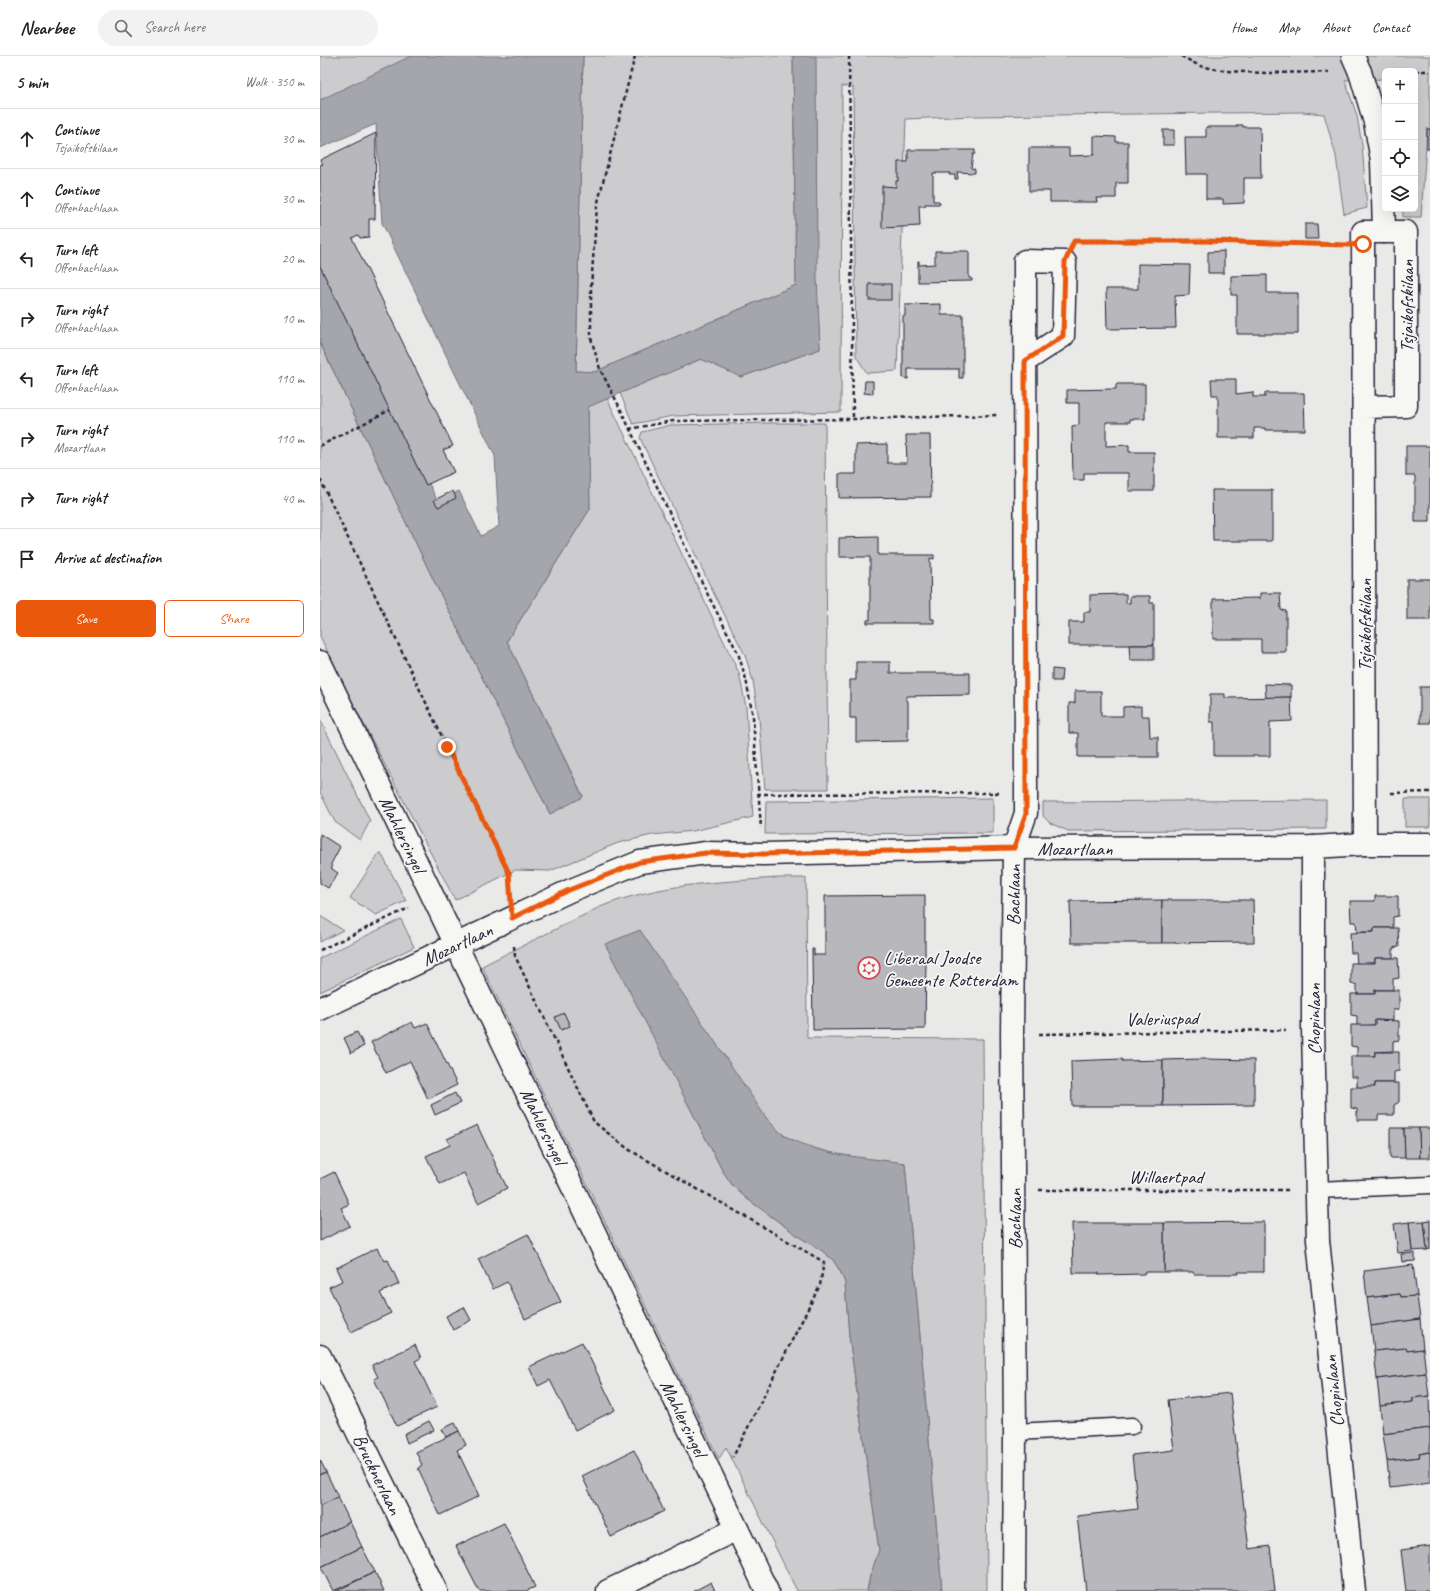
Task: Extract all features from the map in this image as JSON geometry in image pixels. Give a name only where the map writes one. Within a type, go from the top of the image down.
[{"type":"street","points":[[1357,64],[1375,122],[1382,160],[1384,232]]},
{"type":"street","name":"Tsjaikofskilaan","points":[[1364,407],[1406,406],[1406,232],[1363,232],[1365,844]]},
{"type":"street","name":"Bachlaan","points":[[1014,1591],[1015,1432],[1012,1035],[1014,848],[1026,814],[1025,261],[1065,262]]},
{"type":"street","points":[[1025,361],[1063,336],[1065,262]]},
{"type":"street","name":"Mahlersingel","points":[[320,662],[767,1591]]},
{"type":"street","name":"Mozartlaan","points":[[320,1008],[569,890],[640,862],[706,853],[764,854],[1014,848],[1313,847],[1365,844],[1430,844]]},
{"type":"street","name":"Chopinlaan","points":[[1313,847],[1313,1029],[1318,1240],[1354,1591]]},
{"type":"street","name":"Brucknerlaan","points":[[320,1356],[436,1591]]},
{"type":"street","points":[[608,1591],[737,1529]]},
{"type":"lane","points":[[1317,1190],[1430,1186]]},
{"type":"lane","points":[[1015,1432],[1132,1426]]},
{"type":"path","points":[[635,56],[597,206],[591,287],[591,338],[600,369],[620,408],[704,588],[738,653],[746,680],[753,718],[764,854]]},
{"type":"path","points":[[849,56],[853,419]]},
{"type":"path","points":[[1181,56],[1200,66],[1226,71],[1265,73],[1357,64]]},
{"type":"path","points":[[1418,71],[1430,71]]},
{"type":"path","points":[[1065,262],[1074,241],[1206,241],[1349,245],[1363,244]]},
{"type":"path","points":[[320,446],[390,410]]},
{"type":"path","points":[[629,429],[673,421],[1025,415]]},
{"type":"path","points":[[320,479],[509,873],[515,956],[594,1122],[628,1149],[824,1262],[820,1285],[717,1488]]},
{"type":"path","points":[[1365,793],[1430,792]]},
{"type":"path","points":[[758,794],[1026,794]]},
{"type":"path","points":[[320,950],[434,897]]},
{"type":"path","name":"Valeriuspad","points":[[1012,1035],[1313,1029]]},
{"type":"path","name":"Willaertpad","points":[[1014,1190],[1317,1190]]},
{"type":"shaded area","points":[[320,56],[464,56],[320,124]]},
{"type":"shaded area","points":[[411,56],[583,56],[576,371],[595,372],[796,285],[793,56],[816,56],[817,277],[820,349],[741,377],[701,359],[588,407],[590,509],[507,641],[583,797],[550,814],[434,581],[320,343],[320,262],[438,502],[459,491],[481,536],[499,526],[495,456],[382,223],[376,124],[320,148],[320,100]]},
{"type":"shaded area","points":[[583,56],[793,56],[796,285],[595,372],[576,371]]},
{"type":"shaded area","points":[[804,56],[1430,56],[1430,129],[1427,129],[1421,217],[1403,217],[1403,212],[1418,212],[1418,68],[1382,68],[1382,79],[1345,80],[1357,116],[1362,145],[1367,208],[1344,214],[1336,156],[1324,114],[1302,112],[973,116],[906,119],[897,371],[867,373],[856,356],[853,87],[842,86],[841,412],[673,416],[633,424],[620,393],[701,359],[741,377],[820,349]]},
{"type":"shaded area","points":[[320,343],[434,581],[550,814],[583,796],[507,641],[590,509],[588,407],[607,398],[739,673],[746,707],[753,817],[693,831],[652,835],[618,843],[550,871],[515,870],[455,900],[343,684],[320,636]]},
{"type":"shaded area","points":[[825,423],[828,789],[765,789],[759,719],[753,681],[745,655],[715,596],[640,438],[642,432],[671,425]]},
{"type":"shaded area","points":[[320,719],[370,821],[360,840],[335,822],[320,792]]},
{"type":"shaded area","points":[[993,798],[993,833],[765,834],[766,801]]},
{"type":"shaded area","points":[[1405,799],[1430,799],[1430,827],[1405,827]]},
{"type":"shaded area","points":[[1326,800],[1326,829],[1068,831],[1050,823],[1043,816],[1043,802]]},
{"type":"shaded area","points":[[379,853],[381,853],[406,901],[376,915],[350,898]]},
{"type":"shaded area","points":[[778,878],[806,878],[807,1038],[983,1039],[987,1591],[942,1591],[905,1163],[859,1158],[829,1152],[799,1143],[785,1136],[767,1119],[606,944],[722,1170],[733,1186],[746,1198],[833,1260],[845,1283],[849,1336],[879,1550],[870,1576],[867,1591],[797,1591],[726,1447],[719,1459],[482,966],[600,907],[622,899],[643,893],[688,885]]},
{"type":"shaded area","points":[[320,916],[343,930],[320,942]]},
{"type":"shaded area","points":[[401,919],[414,947],[320,992],[320,958]]},
{"type":"shaded area","points":[[640,930],[767,1119],[780,1132],[799,1143],[829,1152],[905,1163],[942,1591],[867,1591],[870,1576],[879,1550],[849,1336],[845,1283],[833,1260],[746,1198],[733,1186],[722,1170],[605,944]]},
{"type":"building","points":[[1237,125],[1243,125],[1243,127],[1260,127],[1261,178],[1244,178],[1244,203],[1223,204],[1223,199],[1206,199],[1206,174],[1186,174],[1185,137],[1206,137],[1206,127],[1237,127]]},
{"type":"building","points":[[1427,129],[1430,129],[1430,149],[1427,149]]},
{"type":"building","points":[[1163,130],[1174,130],[1174,145],[1163,145]]},
{"type":"building","points":[[376,133],[375,219],[369,219],[369,237],[360,238],[358,235],[352,238],[453,446],[443,450],[454,472],[426,485],[320,266],[320,165],[323,164],[320,160]]},
{"type":"building","points":[[1094,136],[1116,137],[1116,142],[1128,142],[1128,183],[1116,183],[1116,198],[1096,198],[1097,202],[1050,202],[1050,191],[1029,191],[1029,148],[1069,148],[1069,156],[1094,155]]},
{"type":"building","points":[[908,150],[975,150],[971,168],[975,169],[975,173],[957,172],[958,179],[955,179],[955,175],[949,175],[950,173],[933,173],[933,201],[939,201],[940,204],[925,204],[925,206],[919,206],[920,226],[882,228],[882,186],[896,187],[896,181],[898,181],[898,162],[908,162]]},
{"type":"building","points":[[1305,224],[1317,224],[1318,239],[1305,239]]},
{"type":"building","points":[[935,251],[969,251],[969,278],[972,279],[972,281],[918,282],[918,261],[919,265],[935,264]]},
{"type":"building","points":[[1224,251],[1224,273],[1208,273],[1208,252]]},
{"type":"building","points":[[1138,264],[1190,265],[1189,295],[1175,296],[1176,328],[1107,329],[1106,289],[1138,289]]},
{"type":"building","points":[[1267,275],[1267,293],[1298,293],[1298,334],[1237,334],[1237,295],[1231,295],[1231,276]]},
{"type":"building","points":[[869,284],[891,284],[891,300],[869,300]]},
{"type":"building","points":[[941,304],[941,315],[963,315],[963,378],[959,378],[959,369],[908,369],[908,379],[903,378],[903,316],[905,316],[905,305]]},
{"type":"building","points":[[1211,379],[1236,379],[1236,394],[1253,392],[1253,397],[1265,397],[1265,393],[1304,393],[1305,430],[1265,430],[1265,428],[1254,428],[1254,438],[1218,438],[1218,395],[1212,395]]},
{"type":"building","points":[[865,381],[873,381],[873,394],[864,393]]},
{"type":"building","points":[[1116,384],[1145,384],[1145,419],[1130,419],[1130,422],[1106,422],[1106,446],[1129,445],[1129,452],[1154,452],[1154,491],[1129,491],[1129,473],[1084,473],[1084,480],[1073,480],[1072,426],[1079,425],[1079,403],[1067,403],[1067,390],[1116,389]]},
{"type":"building","points":[[906,435],[930,435],[931,497],[839,498],[839,474],[856,474],[856,445],[887,444],[887,463],[907,463]]},
{"type":"building","points":[[1406,446],[1430,446],[1430,522],[1415,522],[1415,476],[1406,476]]},
{"type":"building","points":[[1212,490],[1272,490],[1272,541],[1213,541]]},
{"type":"building","points":[[453,491],[456,498],[438,507],[434,500]]},
{"type":"building","points":[[878,537],[878,555],[934,555],[934,559],[930,558],[931,619],[934,619],[934,623],[867,623],[867,620],[870,620],[870,557],[839,557],[839,538]]},
{"type":"building","points":[[1407,579],[1430,579],[1430,620],[1407,620]]},
{"type":"building","points":[[1260,593],[1280,593],[1281,610],[1286,611],[1286,652],[1261,652],[1261,639],[1213,639],[1213,599],[1260,598]]},
{"type":"building","points":[[1126,594],[1126,603],[1130,603],[1130,596],[1150,596],[1150,603],[1154,603],[1154,645],[1069,645],[1069,622],[1084,622],[1084,612],[1090,612],[1090,595]]},
{"type":"building","points":[[1129,645],[1154,645],[1154,660],[1130,660]]},
{"type":"building","points":[[856,662],[890,662],[890,673],[970,673],[970,695],[906,696],[906,701],[908,701],[908,741],[856,742],[856,718],[850,718],[850,680],[856,680]]},
{"type":"building","points":[[1052,669],[1062,670],[1061,681],[1052,681]]},
{"type":"building","points":[[1265,684],[1291,685],[1291,697],[1266,698]]},
{"type":"building","points":[[1420,687],[1430,687],[1430,723],[1420,723]]},
{"type":"building","points":[[1075,691],[1101,691],[1101,716],[1123,716],[1123,707],[1141,706],[1141,716],[1149,716],[1150,737],[1158,737],[1158,757],[1078,757],[1078,733],[1069,733],[1069,703],[1075,703]]},
{"type":"building","points":[[1210,694],[1225,694],[1225,698],[1291,697],[1292,721],[1270,722],[1270,756],[1214,756],[1214,722],[1210,722]]},
{"type":"building","points":[[320,834],[340,847],[331,864],[332,869],[338,873],[328,888],[320,883]]},
{"type":"building","name":"Liberaal Joodse Gemeente Rotterdam","points":[[925,895],[925,1029],[813,1030],[812,949],[814,949],[814,955],[825,955],[825,896]]},
{"type":"building","points":[[1375,896],[1398,896],[1398,916],[1393,917],[1393,928],[1374,928],[1374,932],[1357,932],[1356,922],[1351,922],[1350,901],[1375,901]]},
{"type":"building","points":[[1162,900],[1162,943],[1071,943],[1070,901]]},
{"type":"building","points":[[1162,900],[1253,900],[1254,942],[1162,943]]},
{"type":"building","points":[[1374,928],[1398,928],[1399,947],[1393,948],[1393,958],[1375,958],[1375,963],[1357,964],[1356,953],[1351,953],[1350,933],[1374,932]]},
{"type":"building","points":[[1375,958],[1398,958],[1399,978],[1393,979],[1393,990],[1375,990],[1375,994],[1357,994],[1357,985],[1351,984],[1351,963],[1375,963]]},
{"type":"building","points":[[1375,990],[1399,990],[1399,1009],[1393,1010],[1393,1021],[1375,1020],[1375,1025],[1357,1026],[1357,1016],[1351,1015],[1351,994],[1375,994]]},
{"type":"building","points":[[564,1013],[570,1026],[561,1030],[555,1017]]},
{"type":"building","points":[[1375,1020],[1399,1021],[1399,1040],[1393,1041],[1393,1051],[1375,1052],[1375,1056],[1357,1057],[1357,1047],[1351,1046],[1351,1025],[1375,1025]]},
{"type":"building","points":[[412,1022],[415,1028],[427,1023],[457,1085],[428,1099],[410,1061],[386,1073],[371,1042]]},
{"type":"building","points":[[357,1032],[364,1046],[351,1053],[344,1038]]},
{"type":"building","points":[[1375,1052],[1399,1052],[1399,1071],[1394,1072],[1394,1083],[1375,1083],[1375,1087],[1357,1088],[1357,1077],[1351,1077],[1351,1056],[1375,1056]]},
{"type":"building","points":[[1122,1059],[1122,1061],[1163,1060],[1163,1106],[1072,1106],[1071,1061]]},
{"type":"building","points":[[1163,1060],[1254,1060],[1254,1105],[1163,1106]]},
{"type":"building","points":[[1375,1083],[1399,1083],[1399,1102],[1394,1105],[1394,1115],[1378,1115],[1378,1120],[1357,1120],[1357,1109],[1351,1108],[1351,1087],[1375,1087]]},
{"type":"building","points":[[455,1093],[460,1103],[435,1115],[431,1105]]},
{"type":"building","points":[[477,1125],[507,1188],[478,1203],[464,1173],[440,1184],[426,1156],[450,1145],[447,1139]]},
{"type":"building","points":[[1390,1128],[1404,1128],[1405,1158],[1390,1158]]},
{"type":"building","points":[[1404,1128],[1419,1128],[1420,1158],[1405,1158]]},
{"type":"building","points":[[1419,1128],[1430,1128],[1430,1158],[1420,1158]]},
{"type":"building","points":[[334,1172],[349,1204],[341,1208],[350,1226],[320,1241],[320,1179]]},
{"type":"building","points":[[1430,1220],[1430,1249],[1427,1250],[1424,1221]]},
{"type":"building","points":[[1424,1221],[1427,1250],[1412,1251],[1409,1222]]},
{"type":"building","points":[[1264,1222],[1264,1272],[1238,1272],[1239,1274],[1194,1274],[1193,1272],[1164,1272],[1164,1223]]},
{"type":"building","points":[[1409,1222],[1412,1251],[1398,1253],[1394,1224]]},
{"type":"building","points":[[1072,1223],[1164,1223],[1164,1272],[1099,1275],[1099,1273],[1073,1273]]},
{"type":"building","points":[[528,1234],[561,1302],[525,1319],[507,1282],[493,1289],[478,1259]]},
{"type":"building","points":[[377,1248],[384,1261],[388,1260],[399,1284],[380,1293],[391,1313],[351,1332],[329,1287],[342,1281],[336,1268]]},
{"type":"building","points":[[1415,1253],[1415,1261],[1402,1262],[1401,1254]]},
{"type":"building","points":[[1413,1265],[1417,1296],[1401,1297],[1400,1294],[1367,1298],[1364,1271]]},
{"type":"building","points":[[1400,1294],[1401,1297],[1417,1296],[1420,1319],[1371,1326],[1367,1298]]},
{"type":"building","points":[[464,1307],[471,1320],[453,1330],[446,1316]]},
{"type":"building","points":[[1420,1319],[1423,1349],[1407,1351],[1406,1348],[1374,1351],[1371,1326]]},
{"type":"building","points":[[582,1342],[615,1410],[575,1430],[550,1380],[538,1386],[529,1367]]},
{"type":"building","points":[[415,1345],[421,1358],[415,1361],[437,1407],[397,1426],[374,1379],[378,1377],[372,1365]]},
{"type":"building","points":[[1406,1348],[1407,1351],[1423,1349],[1426,1373],[1377,1379],[1374,1351]]},
{"type":"building","points":[[1426,1373],[1429,1396],[1413,1398],[1413,1402],[1380,1406],[1377,1379]]},
{"type":"building","points":[[1230,1393],[1249,1549],[1270,1546],[1275,1591],[1086,1591],[1077,1516],[1138,1509],[1132,1455],[1174,1450],[1168,1400]]},
{"type":"building","points":[[1429,1396],[1430,1428],[1383,1434],[1380,1406],[1413,1402],[1413,1398]]},
{"type":"building","points":[[429,1421],[434,1430],[407,1443],[404,1434]]},
{"type":"building","points":[[455,1423],[459,1431],[446,1437],[442,1429]]},
{"type":"building","points":[[1430,1428],[1430,1452],[1419,1454],[1420,1457],[1387,1461],[1383,1434]]},
{"type":"building","points":[[459,1431],[466,1445],[457,1450],[479,1496],[440,1515],[418,1468],[422,1465],[416,1452]]},
{"type":"building","points":[[634,1450],[664,1511],[611,1537],[582,1476]]},
{"type":"building","points":[[1430,1452],[1430,1483],[1390,1488],[1387,1461],[1420,1457],[1419,1454]]},
{"type":"building","points":[[320,1460],[326,1472],[320,1475]]},
{"type":"building","points":[[326,1472],[338,1497],[320,1506],[320,1475]]},
{"type":"building","points":[[338,1497],[350,1522],[320,1537],[320,1506]]},
{"type":"building","points":[[350,1522],[362,1547],[321,1567],[320,1537]]},
{"type":"building","points":[[504,1523],[535,1587],[526,1591],[479,1591],[456,1546]]},
{"type":"building","points":[[1430,1546],[1430,1591],[1406,1591],[1401,1550]]},
{"type":"building","points":[[362,1547],[375,1572],[333,1591],[321,1567]]},
{"type":"building","points":[[375,1572],[384,1591],[336,1591]]},
{"type":"building","points":[[711,1582],[715,1591],[694,1591]]},
{"type":"place","name":"Liberaal Joodse Gemeente Rotterdam","points":[[869,968]]},
{"type":"route","points":[[447,747],[509,873],[512,918],[569,890],[640,862],[706,853],[764,854],[1014,848],[1026,814],[1025,361],[1063,336],[1065,262],[1074,241],[1206,241],[1349,245],[1363,244]]}]
